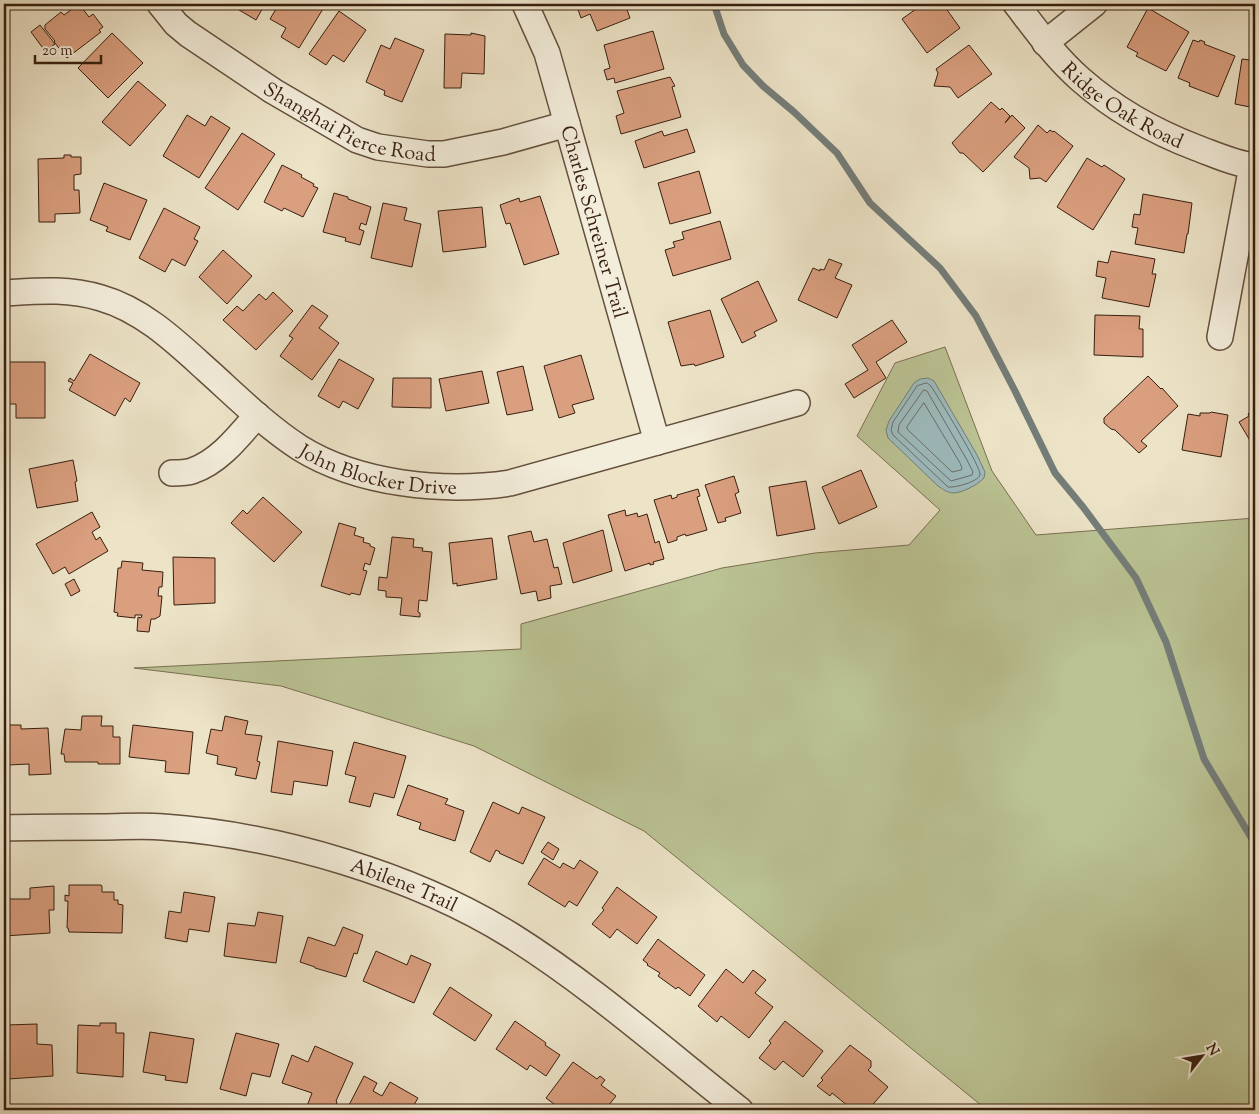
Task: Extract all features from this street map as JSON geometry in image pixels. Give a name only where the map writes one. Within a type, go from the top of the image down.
[{"type":"street","name":"Shanghai Pierce Road","points":[[160,4],[176,24],[188,34],[273,90],[357,140],[378,147],[428,154],[444,154],[503,142],[567,124]]},
{"type":"street","name":"Charles Schreiner Trail","points":[[525,4],[547,52],[657,442]]},
{"type":"street","name":"Ridge Oak Road","points":[[1016,4],[1046,43],[1080,79],[1105,99],[1172,138],[1229,160],[1254,166]]},
{"type":"street","points":[[1046,43],[1094,4]]},
{"type":"street","points":[[1220,337],[1254,166]]},
{"type":"street","name":"John Blocker Drive","points":[[4,293],[55,290],[102,298],[140,315],[177,344],[283,436],[319,458],[351,470],[410,485],[485,487],[510,483],[797,403]]},
{"type":"street","points":[[172,473],[190,472],[206,465],[221,453],[257,415]]},
{"type":"street","name":"Abilene Trail","points":[[4,828],[163,827],[225,835],[284,845],[322,855],[401,883],[474,916],[510,935],[543,957],[583,986],[740,1110]]},
{"type":"green space","points":[[945,347],[992,471],[1036,535],[1255,518],[1255,1110],[987,1110],[644,831],[474,746],[281,686],[134,668],[521,649],[521,624],[722,568],[815,553],[909,545],[940,510],[857,436],[895,363]]},
{"type":"water","points":[[928,378],[934,381],[985,472],[984,478],[966,490],[954,493],[945,491],[888,438],[886,430],[889,421],[914,383],[920,379]]},
{"type":"building","points":[[79,4],[89,17],[93,14],[103,27],[99,30],[101,32],[67,58],[45,29],[45,25],[61,12],[64,15]]},
{"type":"building","points":[[237,4],[265,4],[256,20],[234,7]]},
{"type":"building","points":[[279,4],[326,4],[299,48],[281,37],[286,28],[270,19]]},
{"type":"building","points":[[576,4],[625,4],[630,18],[597,31],[590,14],[581,18]]},
{"type":"building","points":[[923,4],[941,4],[960,28],[927,53],[902,19]]},
{"type":"building","points":[[1148,8],[1189,32],[1166,71],[1136,56],[1138,53],[1127,47]]},
{"type":"building","points":[[339,11],[366,30],[344,62],[333,55],[326,65],[309,54]]},
{"type":"building","points":[[40,25],[55,44],[45,51],[31,32]]},
{"type":"building","points":[[653,31],[664,69],[615,83],[614,78],[607,80],[604,70],[610,68],[604,45]]},
{"type":"building","points":[[112,33],[143,63],[108,98],[78,68]]},
{"type":"building","points":[[471,33],[485,36],[484,74],[462,73],[461,88],[444,88],[445,34],[471,35]]},
{"type":"building","points":[[395,38],[424,50],[402,102],[384,95],[385,91],[366,82],[381,45],[390,49]]},
{"type":"building","points":[[1193,40],[1199,42],[1200,40],[1205,42],[1204,44],[1235,56],[1218,97],[1189,86],[1190,83],[1178,78]]},
{"type":"building","points":[[969,45],[992,74],[958,98],[950,87],[934,86],[938,73],[936,69]]},
{"type":"building","points":[[1252,49],[1255,49],[1255,108],[1235,104],[1242,59],[1250,60]]},
{"type":"building","points":[[670,77],[675,86],[672,87],[681,117],[621,134],[616,116],[624,113],[617,91]]},
{"type":"building","points":[[138,81],[166,105],[130,146],[102,122]]},
{"type":"building","points":[[991,102],[1000,110],[1002,108],[1010,116],[1005,123],[1012,115],[1025,128],[983,172],[963,153],[960,153],[952,143]]},
{"type":"building","points":[[187,115],[205,126],[211,116],[230,128],[199,178],[163,156]]},
{"type":"building","points":[[1038,125],[1047,133],[1050,130],[1054,131],[1073,146],[1046,182],[1040,178],[1030,179],[1029,168],[1014,157]]},
{"type":"building","points":[[687,129],[695,152],[644,168],[635,141],[662,131],[664,136]]},
{"type":"building","points":[[242,133],[275,154],[238,210],[205,188]]},
{"type":"building","points":[[64,155],[81,157],[81,174],[74,175],[74,190],[79,190],[80,213],[55,214],[55,222],[39,222],[38,159],[64,158]]},
{"type":"building","points":[[1087,158],[1102,167],[1104,165],[1125,179],[1093,230],[1057,207]]},
{"type":"building","points":[[282,165],[302,175],[301,177],[318,188],[303,217],[284,208],[282,211],[264,202]]},
{"type":"building","points":[[699,171],[711,213],[670,224],[658,183]]},
{"type":"building","points":[[104,183],[147,200],[130,240],[106,231],[108,227],[90,220]]},
{"type":"building","points":[[334,193],[371,207],[366,225],[361,223],[359,229],[364,231],[360,245],[345,241],[346,238],[323,232]]},
{"type":"building","points":[[1143,194],[1192,203],[1184,253],[1135,244],[1138,228],[1132,227],[1134,214],[1140,215]]},
{"type":"building","points":[[540,196],[559,254],[524,265],[510,223],[506,224],[500,205],[519,198],[520,202]]},
{"type":"building","points":[[383,203],[407,208],[404,220],[421,224],[412,267],[371,258]]},
{"type":"building","points":[[482,207],[486,247],[443,252],[438,211]]},
{"type":"building","points":[[164,208],[200,227],[194,239],[198,241],[185,266],[172,259],[165,272],[139,258]]},
{"type":"building","points":[[720,221],[731,259],[673,276],[665,250],[675,247],[673,242],[684,239],[682,232]]},
{"type":"building","points":[[223,250],[252,276],[227,304],[199,277]]},
{"type":"building","points":[[1111,251],[1155,259],[1152,274],[1156,274],[1149,307],[1102,298],[1106,278],[1096,276],[1098,261],[1108,263]]},
{"type":"building","points":[[829,259],[842,264],[835,278],[852,285],[837,318],[798,300],[813,268],[820,271],[820,269],[824,270]]},
{"type":"building","points":[[758,281],[777,321],[754,332],[756,336],[742,343],[721,299]]},
{"type":"building","points":[[273,292],[293,311],[256,350],[223,320],[237,306],[243,311],[259,294],[266,300]]},
{"type":"building","points":[[312,305],[328,316],[319,328],[339,343],[312,380],[280,356],[293,338],[289,336]]},
{"type":"building","points":[[710,310],[724,357],[695,366],[694,364],[681,366],[668,322]]},
{"type":"building","points":[[1095,315],[1140,316],[1139,329],[1143,329],[1143,357],[1094,355]]},
{"type":"building","points":[[892,320],[907,342],[876,362],[886,378],[854,398],[845,384],[868,370],[852,345]]},
{"type":"building","points":[[90,354],[140,383],[130,402],[125,398],[115,416],[69,390],[73,383],[68,381],[70,378],[74,381]]},
{"type":"building","points":[[581,355],[594,399],[572,405],[575,413],[559,418],[544,366]]},
{"type":"building","points":[[339,359],[374,379],[358,409],[343,401],[339,408],[318,396]]},
{"type":"building","points":[[4,362],[45,362],[45,418],[16,418],[16,404],[4,404]]},
{"type":"building","points":[[523,366],[533,410],[507,415],[497,372]]},
{"type":"building","points":[[482,371],[489,403],[446,411],[439,379]]},
{"type":"building","points":[[1148,376],[1178,406],[1141,441],[1147,446],[1139,453],[1115,430],[1104,423],[1104,418]]},
{"type":"building","points":[[393,378],[431,378],[431,408],[392,407]]},
{"type":"building","points":[[1252,411],[1255,412],[1255,449],[1239,422],[1249,416],[1248,414]]},
{"type":"building","points":[[1211,412],[1228,415],[1221,457],[1182,450],[1188,414],[1200,416],[1200,413]]},
{"type":"building","points":[[73,460],[78,501],[37,508],[29,469]]},
{"type":"building","points":[[861,470],[877,507],[839,524],[822,487]]},
{"type":"building","points":[[734,476],[739,492],[735,494],[741,513],[725,518],[726,521],[718,523],[705,485]]},
{"type":"building","points":[[806,481],[815,529],[777,536],[769,487]]},
{"type":"building","points":[[698,489],[700,496],[697,497],[707,530],[686,536],[685,534],[677,537],[677,540],[668,543],[654,500],[671,495],[672,499],[677,497],[677,495]]},
{"type":"building","points":[[263,497],[302,532],[274,562],[231,523],[243,510],[247,514]]},
{"type":"building","points":[[625,510],[626,516],[637,513],[638,517],[647,514],[655,543],[659,541],[664,559],[653,562],[654,564],[650,565],[650,563],[625,571],[608,515]]},
{"type":"building","points":[[92,512],[100,527],[92,532],[96,540],[100,537],[108,551],[69,574],[65,567],[53,574],[36,544]]},
{"type":"building","points":[[339,523],[356,528],[354,535],[364,538],[363,542],[375,548],[370,565],[365,563],[363,570],[367,571],[360,595],[351,593],[350,595],[321,586]]},
{"type":"building","points":[[603,530],[612,571],[573,583],[563,543]]},
{"type":"building","points":[[531,531],[534,542],[547,539],[554,568],[558,567],[562,584],[550,586],[551,598],[538,601],[536,591],[521,594],[508,536]]},
{"type":"building","points":[[392,537],[414,539],[413,547],[423,548],[422,551],[432,552],[427,601],[419,600],[418,612],[420,617],[400,615],[402,598],[386,597],[386,591],[378,590],[379,577],[387,578]]},
{"type":"building","points":[[492,538],[497,579],[457,586],[457,583],[453,584],[449,543]]},
{"type":"building","points":[[173,557],[215,558],[215,603],[174,605]]},
{"type":"building","points":[[122,561],[143,563],[142,570],[163,572],[162,587],[159,587],[158,596],[162,596],[160,616],[151,619],[149,632],[137,631],[138,617],[141,618],[142,615],[135,615],[135,618],[117,616],[118,613],[114,612],[118,568],[121,568]]},
{"type":"building","points":[[74,579],[80,591],[71,596],[65,584]]},
{"type":"building","points":[[82,716],[102,716],[101,726],[113,726],[113,737],[120,737],[120,764],[65,762],[64,754],[61,754],[65,729],[81,730]]},
{"type":"building","points":[[225,716],[248,721],[245,734],[262,736],[257,761],[260,762],[256,779],[235,775],[237,768],[217,764],[218,756],[206,753],[211,729],[222,731]]},
{"type":"building","points":[[4,725],[21,725],[21,729],[48,728],[51,774],[29,775],[29,764],[8,765],[8,760],[4,760]]},
{"type":"building","points":[[133,725],[193,732],[189,774],[165,772],[166,761],[129,757]]},
{"type":"building","points":[[278,741],[333,751],[327,786],[294,781],[292,795],[271,792]]},
{"type":"building","points":[[354,742],[406,756],[394,798],[374,793],[370,807],[349,802],[356,777],[345,774]]},
{"type":"building","points":[[408,785],[448,799],[445,804],[464,811],[455,841],[419,829],[421,823],[397,815]]},
{"type":"building","points":[[493,802],[519,814],[522,807],[545,817],[523,864],[496,850],[490,862],[470,852]]},
{"type":"building","points":[[548,842],[559,849],[553,860],[541,852]]},
{"type":"building","points":[[544,858],[560,868],[563,863],[574,869],[580,860],[598,872],[577,906],[569,901],[565,907],[528,884]]},
{"type":"building","points":[[69,885],[101,885],[102,892],[114,892],[114,900],[118,900],[118,904],[123,905],[122,933],[69,932],[67,928],[68,901],[65,901],[65,895],[69,896]]},
{"type":"building","points":[[54,886],[54,910],[49,910],[50,933],[4,936],[6,899],[30,899],[30,888]]},
{"type":"building","points":[[617,887],[657,917],[637,944],[617,929],[610,938],[592,924],[604,910],[602,908]]},
{"type":"building","points":[[184,892],[215,897],[209,932],[189,929],[187,942],[165,938],[169,911],[181,913]]},
{"type":"building","points":[[258,912],[283,916],[276,963],[224,956],[228,923],[255,926]]},
{"type":"building","points":[[343,927],[363,935],[357,954],[354,953],[346,977],[300,962],[308,937],[335,946]]},
{"type":"building","points":[[658,939],[705,975],[690,996],[658,976],[660,973],[647,965],[643,960]]},
{"type":"building","points":[[376,951],[407,965],[411,955],[431,964],[414,1003],[363,981]]},
{"type":"building","points":[[726,969],[743,983],[753,970],[766,980],[755,993],[773,1007],[749,1038],[721,1016],[717,1022],[698,1006]]},
{"type":"building","points":[[450,987],[492,1015],[475,1041],[433,1014]]},
{"type":"building","points":[[515,1021],[560,1055],[546,1076],[530,1065],[527,1070],[496,1049]]},
{"type":"building","points":[[785,1021],[823,1051],[803,1077],[783,1061],[775,1070],[759,1058],[771,1043],[769,1041]]},
{"type":"building","points":[[100,1023],[116,1023],[116,1033],[124,1033],[123,1077],[77,1073],[78,1025],[100,1026]]},
{"type":"building","points":[[37,1024],[37,1044],[52,1045],[53,1076],[8,1079],[6,1025]]},
{"type":"building","points":[[150,1032],[194,1039],[187,1083],[165,1080],[166,1076],[143,1072]]},
{"type":"building","points":[[236,1033],[279,1044],[270,1077],[252,1073],[246,1096],[220,1089]]},
{"type":"building","points":[[850,1045],[871,1061],[871,1067],[868,1070],[888,1087],[868,1110],[853,1110],[832,1093],[830,1096],[817,1086],[823,1080],[821,1078]]},
{"type":"building","points":[[315,1046],[353,1063],[336,1101],[334,1110],[318,1110],[307,1106],[312,1093],[282,1083],[292,1055],[308,1062]]},
{"type":"building","points":[[573,1062],[597,1079],[600,1076],[605,1080],[601,1085],[616,1096],[605,1110],[562,1110],[546,1098]]},
{"type":"building","points":[[364,1076],[377,1083],[373,1091],[382,1096],[390,1082],[418,1098],[411,1110],[355,1110],[348,1107]]},
{"type":"waterway","points":[[714,4],[724,34],[743,65],[763,86],[794,112],[837,153],[870,203],[940,268],[976,316],[1055,473],[1136,578],[1166,642],[1204,759],[1255,844]]}]
